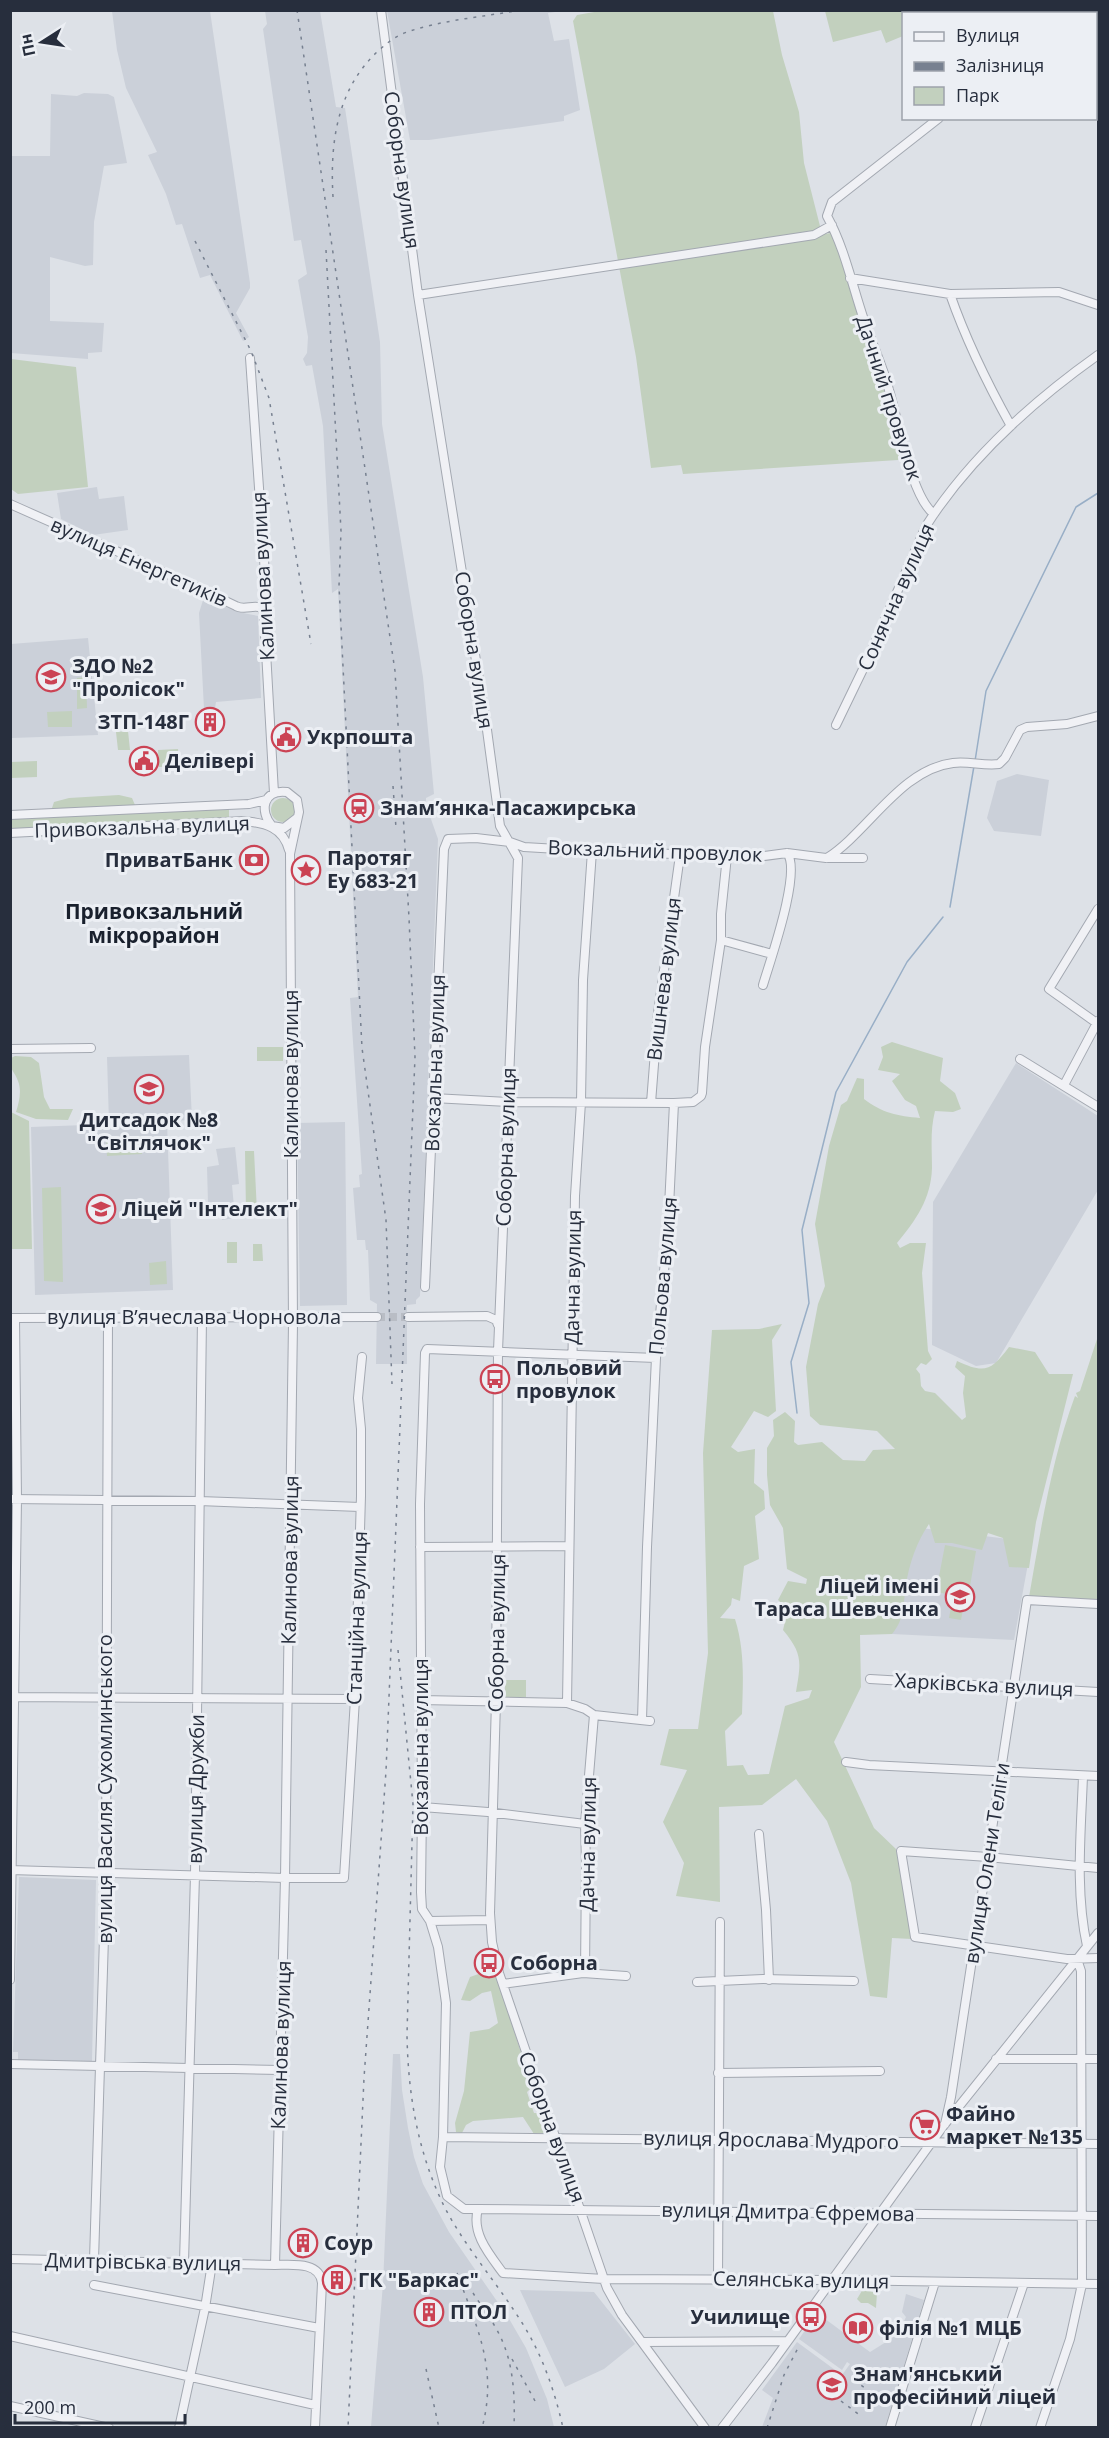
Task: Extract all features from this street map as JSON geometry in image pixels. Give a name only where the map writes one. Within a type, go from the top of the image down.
[{"type":"street","name":"Соборна вулиця","points":[[381,10],[418,295],[487,730],[500,826],[518,858],[498,1351],[496,1701],[490,1920],[494,1952],[554,2137],[615,2304],[705,2427]]},
{"type":"street","name":"Дачний провулок","points":[[934,514],[926,508],[918,491],[889,387],[827,216],[832,202],[936,120]]},
{"type":"street","points":[[418,295],[814,235],[832,225]]},
{"type":"street","points":[[850,278],[950,294],[1059,292],[1098,305]]},
{"type":"street","points":[[950,294],[966,338],[1011,426]]},
{"type":"street","name":"Сонячна вулиця","points":[[836,724],[866,663],[926,526],[934,514],[983,452],[1055,386],[1098,355]]},
{"type":"street","name":"Калинова вулиця","points":[[250,358],[267,603],[264,616],[274,793]]},
{"type":"street","name":"вулиця Енергетиків","points":[[10,504],[240,608],[259,606],[264,616]]},
{"type":"street","points":[[826,858],[846,843],[890,798],[927,771],[953,763],[999,764],[1005,758],[1020,730],[1027,727],[1067,724],[1098,716]]},
{"type":"street","points":[[1086,719],[1098,724]]},
{"type":"street","points":[[272,826],[284,828],[297,818],[299,806],[292,795],[274,793],[266,800],[263,808],[264,816],[272,826],[284,838],[290,854]]},
{"type":"street","name":"Привокзальна вулиця","points":[[10,816],[249,804],[266,800]]},
{"type":"street","name":"Калинова вулиця","points":[[274,2265],[285,1878],[291,1504],[293,1316],[290,854],[297,818]]},
{"type":"street","name":"Привокзальна вулиця","points":[[10,833],[244,821],[272,826]]},
{"type":"street","name":"Вокзальний провулок","points":[[448,839],[476,838],[510,842],[524,847],[592,851],[727,856],[787,853],[826,858],[863,858]]},
{"type":"street","name":"Вокзальна вулиця","points":[[425,1287],[444,849],[448,839]]},
{"type":"street","name":"Дачна вулиця","points":[[567,1703],[575,1196],[581,1102],[583,980],[592,851]]},
{"type":"street","points":[[763,985],[784,915],[792,868],[792,859],[787,853]]},
{"type":"street","name":"Вишнева вулиця","points":[[651,1103],[658,1013],[680,855]]},
{"type":"street","points":[[433,1098],[508,1102],[674,1103],[693,1102],[701,1096],[705,1047],[721,940],[727,856]]},
{"type":"street","points":[[1064,1085],[1098,1023],[1050,991],[1050,985],[1098,909]]},
{"type":"street","points":[[721,940],[772,954]]},
{"type":"street","points":[[10,1049],[91,1048]]},
{"type":"street","points":[[1020,1059],[1098,1107]]},
{"type":"street","name":"Польова вулиця","points":[[594,1715],[646,1721],[646,1546],[656,1358],[668,1228],[674,1103]]},
{"type":"street","points":[[408,1317],[487,1316],[496,1312],[500,1306]]},
{"type":"street","points":[[487,1316],[496,1320],[499,1327]]},
{"type":"street","name":"вулиця Василя Сухомлинського","points":[[94,2260],[106,1873],[108,1317]]},
{"type":"street","name":"вулиця Дружби","points":[[184,2262],[195,1875],[202,1317]]},
{"type":"street","name":"вулиця Вʼячеслава Чорновола","points":[[13,1318],[377,1317]]},
{"type":"street","points":[[10,1980],[14,1499],[13,1318]]},
{"type":"street","name":"Вокзальна вулиця","points":[[478,2209],[464,2209],[447,2196],[440,2167],[443,2137],[446,2004],[438,1947],[430,1921],[422,1909],[421,1892],[423,1807],[420,1547],[425,1353],[427,1349],[498,1351]]},
{"type":"street","points":[[498,1351],[656,1358]]},
{"type":"street","name":"Станційна вулиця","points":[[285,1878],[344,1878],[355,1699],[361,1429],[358,1398],[362,1357]]},
{"type":"street","points":[[14,1499],[199,1501],[360,1507]]},
{"type":"street","points":[[420,1547],[569,1546]]},
{"type":"street","name":"вулиця Олени Теліги","points":[[944,2125],[951,2097],[1027,1600],[1098,1604]]},
{"type":"street","name":"Харківська вулиця","points":[[870,1679],[1098,1692]]},
{"type":"street","points":[[12,1697],[196,1700],[355,1699]]},
{"type":"street","points":[[421,1700],[567,1703],[585,1709],[594,1715]]},
{"type":"street","name":"Дачна вулиця","points":[[585,1973],[585,1824],[594,1715]]},
{"type":"street","points":[[846,1762],[1098,1776]]},
{"type":"street","points":[[1083,1776],[1080,1866],[1083,1926],[1088,1946]]},
{"type":"street","points":[[423,1807],[585,1824]]},
{"type":"street","points":[[759,1834],[769,1980]]},
{"type":"street","points":[[1098,1868],[901,1851],[915,1937],[1077,1959],[1098,1958]]},
{"type":"street","points":[[11,1870],[285,1878]]},
{"type":"street","points":[[430,1921],[490,1920]]},
{"type":"street","points":[[718,2279],[720,1922]]},
{"type":"street","points":[[722,2427],[944,2125],[1098,1933]]},
{"type":"street","points":[[1040,2427],[1070,2339],[1082,2284],[1081,1971],[1077,1959]]},
{"type":"street","points":[[503,1984],[585,1973],[626,1976]]},
{"type":"street","points":[[697,1982],[854,1981]]},
{"type":"street","points":[[996,2059],[1098,2059]]},
{"type":"street","points":[[10,2064],[280,2070]]},
{"type":"street","points":[[718,2073],[880,2071]]},
{"type":"street","name":"вулиця Ярослава Мудрого","points":[[443,2137],[1098,2144]]},
{"type":"street","name":"вулиця Дмитра Єфремова","points":[[478,2209],[1098,2216]]},
{"type":"street","name":"Селянська вулиця","points":[[478,2209],[474,2222],[478,2234],[503,2272],[604,2279],[1098,2284]]},
{"type":"street","name":"Дмитрівська вулиця","points":[[10,2259],[274,2265]]},
{"type":"street","points":[[179,2427],[205,2308],[212,2263]]},
{"type":"street","points":[[274,2265],[310,2267],[320,2273],[322,2283],[315,2427]]},
{"type":"street","points":[[890,2427],[935,2282]]},
{"type":"street","points":[[975,2427],[1024,2283]]},
{"type":"street","points":[[94,2285],[319,2328]]},
{"type":"street","points":[[10,2336],[315,2405]]},
{"type":"street","points":[[643,2342],[787,2341]]},
{"type":"street","points":[[10,2406],[109,2427]]},
{"type":"shaded area","points":[[112,11],[210,11],[250,283],[250,288],[236,313],[249,337],[243,341],[210,275],[200,278],[182,224],[176,225],[166,194],[148,155],[157,152],[126,88],[117,50]]},
{"type":"shaded area","points":[[265,11],[320,11],[336,107],[345,108],[380,342],[382,424],[423,677],[434,794],[426,798],[426,805],[438,839],[420,1296],[416,1304],[407,1305],[407,1364],[376,1364],[377,1304],[370,1300],[368,1250],[366,1250],[365,1240],[357,1240],[353,1188],[360,1187],[359,1175],[362,1174],[350,998],[358,997],[338,589],[332,593],[323,426],[312,365],[306,366],[303,359],[307,353],[308,337],[298,280],[307,274],[301,240],[294,241],[263,29],[267,24]]},
{"type":"shaded area","points":[[387,11],[562,11],[548,13],[554,41],[569,39],[580,110],[564,116],[564,121],[429,140],[410,140]]},
{"type":"shaded area","points":[[84,93],[108,94],[114,97],[127,163],[104,166],[94,222],[93,265],[85,266],[50,257],[50,321],[104,323],[102,352],[88,353],[88,359],[11,353],[11,156],[50,156],[51,94],[77,96]]},
{"type":"shaded area","points":[[97,487],[99,499],[124,496],[128,530],[93,535],[61,519],[57,493]]},
{"type":"shaded area","points":[[204,597],[243,613],[258,616],[261,698],[216,702],[215,708],[204,709],[199,613]]},
{"type":"shaded area","name":"ЗДО №2 \"Пролісок\"","points":[[88,638],[98,735],[12,738],[11,644]]},
{"type":"shaded area","points":[[1017,774],[1049,780],[1041,836],[994,831],[987,818],[997,781]]},
{"type":"shaded area","name":"Дитсадок №8 \"Світлячок\"","points":[[189,1055],[192,1120],[109,1123],[107,1057]]},
{"type":"shaded area","points":[[1016,1063],[1098,1116],[1098,1190],[996,1363],[976,1366],[932,1345],[933,1202]]},
{"type":"shaded area","name":"Ліцей \"Інтелект\"","points":[[167,1122],[173,1290],[35,1295],[31,1127]]},
{"type":"shaded area","points":[[345,1122],[347,1305],[300,1306],[297,1123]]},
{"type":"shaded area","points":[[235,1147],[239,1184],[232,1185],[235,1218],[222,1220],[221,1202],[208,1203],[207,1167],[219,1165],[216,1149]]},
{"type":"shaded area","name":"Ліцей імені Тараса Шевченка","points":[[913,1527],[1032,1542],[1014,1640],[892,1634]]},
{"type":"shaded area","points":[[19,1877],[96,1880],[92,2061],[18,2060],[18,2052],[13,2052]]},
{"type":"shaded area","points":[[393,2054],[400,2054],[402,2090],[408,2128],[423,2184],[449,2232],[508,2317],[526,2348],[547,2399],[554,2427],[371,2427],[383,2284]]},
{"type":"shaded area","points":[[520,2290],[594,2292],[635,2344],[604,2369],[565,2387]]},
{"type":"shaded area","name":"Знам'янський професійний ліцей","points":[[906,2294],[924,2300],[885,2427],[762,2427],[773,2398],[762,2390],[797,2342],[842,2375],[850,2364],[847,2362],[842,2370],[799,2339],[817,2313],[870,2352],[886,2342],[896,2327],[903,2323],[906,2317],[902,2312]]},
{"type":"green space","points":[[600,11],[773,11],[782,55],[799,112],[804,163],[822,234],[832,233],[880,372],[903,453],[898,460],[683,474],[681,465],[651,468],[636,357],[573,21],[577,15]]},
{"type":"green space","points":[[825,11],[939,12],[902,12],[902,36],[886,43],[881,30],[833,42]]},
{"type":"green space","points":[[11,359],[76,367],[88,487],[18,494],[11,489]]},
{"type":"green space","points":[[86,677],[87,708],[77,709],[77,678]]},
{"type":"green space","points":[[72,711],[72,727],[48,727],[47,712]]},
{"type":"green space","points":[[128,731],[130,750],[118,750],[116,732]]},
{"type":"green space","points":[[178,749],[179,766],[159,767],[158,750]]},
{"type":"green space","points":[[37,761],[37,777],[11,778],[11,762]]},
{"type":"green space","points":[[119,795],[132,798],[135,805],[51,811],[54,802],[69,798]]},
{"type":"green space","points":[[283,798],[292,801],[295,810],[292,819],[283,822],[274,819],[271,810],[274,801]]},
{"type":"green space","points":[[229,809],[229,818],[11,829],[10,819]]},
{"type":"green space","points":[[892,1042],[943,1058],[940,1081],[955,1093],[961,1109],[953,1112],[935,1111],[929,1190],[916,1217],[897,1243],[900,1248],[910,1243],[926,1243],[922,1273],[928,1351],[932,1359],[926,1365],[921,1363],[916,1369],[920,1374],[921,1386],[925,1391],[935,1393],[962,1420],[966,1417],[963,1393],[965,1376],[955,1367],[957,1361],[974,1368],[987,1368],[997,1361],[1009,1347],[1035,1352],[1049,1374],[1073,1374],[1036,1522],[1029,1568],[1009,1567],[1003,1538],[988,1533],[982,1550],[952,1543],[935,1543],[929,1524],[911,1561],[903,1611],[896,1628],[892,1634],[860,1635],[861,1687],[834,1742],[874,1828],[896,1849],[912,1939],[892,1938],[887,1998],[870,1996],[851,1883],[827,1821],[796,1779],[762,1805],[719,1807],[720,1902],[676,1896],[684,1863],[663,1822],[687,1770],[660,1765],[669,1729],[698,1729],[708,1653],[703,1453],[712,1330],[759,1329],[782,1324],[772,1340],[776,1411],[768,1417],[754,1411],[731,1447],[738,1452],[755,1449],[754,1483],[764,1491],[765,1509],[755,1516],[759,1559],[744,1566],[740,1601],[732,1598],[731,1605],[720,1618],[735,1619],[743,1666],[742,1714],[725,1731],[727,1766],[743,1765],[748,1775],[769,1774],[785,1706],[809,1698],[812,1690],[796,1692],[799,1659],[794,1646],[783,1630],[788,1609],[778,1600],[788,1581],[806,1584],[807,1579],[787,1569],[783,1528],[770,1505],[767,1448],[774,1436],[773,1420],[785,1412],[795,1421],[794,1442],[798,1445],[822,1442],[843,1460],[865,1461],[873,1450],[895,1449],[877,1431],[820,1425],[810,1416],[806,1367],[818,1304],[825,1286],[815,1224],[829,1146],[841,1105],[847,1101],[857,1078],[864,1079],[864,1099],[871,1104],[890,1113],[920,1118],[916,1106],[905,1100],[892,1081],[900,1074],[878,1070],[883,1057],[881,1047]]},
{"type":"green space","points":[[257,1047],[283,1047],[283,1061],[257,1061]]},
{"type":"green space","points":[[31,1057],[39,1063],[44,1097],[50,1109],[73,1109],[68,1120],[36,1119],[16,1112],[20,1089],[11,1063],[11,1058]]},
{"type":"green space","points":[[11,1112],[29,1121],[32,1249],[11,1249]]},
{"type":"green space","points":[[141,1136],[142,1154],[107,1156],[106,1138]]},
{"type":"green space","points":[[245,1151],[254,1151],[257,1212],[246,1211]]},
{"type":"green space","points":[[61,1187],[63,1282],[44,1281],[42,1188]]},
{"type":"green space","points":[[227,1242],[237,1242],[237,1263],[227,1263]]},
{"type":"green space","points":[[253,1244],[262,1244],[263,1261],[253,1261]]},
{"type":"green space","points":[[166,1261],[167,1284],[150,1285],[149,1263]]},
{"type":"green space","points":[[1098,1336],[1098,1601],[1029,1597],[1059,1445],[1075,1396],[1078,1398],[1076,1393],[1080,1391]]},
{"type":"green space","points":[[945,1545],[976,1551],[968,1598],[936,1592]]},
{"type":"green space","points":[[953,1597],[965,1599],[961,1620],[949,1618]]},
{"type":"green space","points":[[505,1680],[526,1680],[526,1697],[505,1697]]},
{"type":"green space","points":[[487,1971],[495,1976],[501,1990],[532,2087],[527,2092],[534,2113],[540,2113],[546,2128],[545,2133],[534,2134],[523,2117],[473,2121],[466,2125],[462,2133],[456,2132],[455,2123],[464,2091],[470,2032],[489,2029],[498,2023],[491,1991],[482,1993],[470,2001],[461,2000],[470,1977]]},
{"type":"green space","points":[[863,2289],[877,2293],[876,2308],[868,2303],[861,2303],[857,2299]]},
{"type":"waterway","points":[[975,761],[986,691],[1076,507],[1098,493]]},
{"type":"waterway","points":[[950,907],[974,766]]},
{"type":"waterway","points":[[797,1413],[791,1362],[809,1303],[802,1230],[836,1092],[907,962],[943,917]]},
{"type":"tunnel","points":[[377,1317],[408,1317]]},
{"type":"railway","points":[[297,10],[395,671],[415,1057],[386,1771],[364,2078],[348,2428]]},
{"type":"railway","points":[[333,197],[333,157],[338,119],[352,84],[377,52],[399,36],[420,28],[520,10]]},
{"type":"railway","points":[[195,241],[251,351],[269,398],[311,644]]},
{"type":"railway","points":[[326,250],[341,531],[339,586],[362,1048],[386,1220],[392,1384]]},
{"type":"railway","points":[[393,786],[396,828]]},
{"type":"railway","points":[[398,1650],[413,1804],[407,2035],[416,2124],[428,2167],[445,2208],[514,2311],[537,2350],[548,2375],[563,2428]]},
{"type":"railway","points":[[457,2273],[478,2330],[486,2367],[488,2386],[482,2428]]},
{"type":"railway","points":[[473,2293],[491,2319],[505,2347],[514,2393],[514,2428]]},
{"type":"railway","points":[[767,2428],[784,2375],[799,2346]]},
{"type":"railway","points":[[512,2359],[535,2401]]},
{"type":"railway","points":[[426,2369],[439,2428]]},
{"type":"railway","points":[[854,2380],[872,2393]]},
{"type":"railway","points":[[841,2401],[861,2416]]},
{"type":"place","name":"ЗДО №2 \"Пролісок\"","points":[[51,677]]},
{"type":"place","name":"ЗТП-148Г","points":[[210,722]]},
{"type":"place","name":"Укрпошта","points":[[286,737]]},
{"type":"place","name":"Делівері","points":[[144,761]]},
{"type":"place","name":"Знам’янка-Пасажирська","points":[[359,808]]},
{"type":"place","name":"ПриватБанк","points":[[254,860]]},
{"type":"place","name":"Паротяг Еу 683-21","points":[[306,870]]},
{"type":"place","name":"Дитсадок №8 \"Світлячок\"","points":[[149,1089]]},
{"type":"place","name":"Ліцей \"Інтелект\"","points":[[101,1209]]},
{"type":"place","name":"Польовий провулок","points":[[495,1379]]},
{"type":"place","name":"Ліцей імені Тараса Шевченка","points":[[960,1597]]},
{"type":"place","name":"Соборна","points":[[489,1963]]},
{"type":"place","name":"Файно маркет №135","points":[[925,2125]]},
{"type":"place","name":"Соур","points":[[303,2243]]},
{"type":"place","name":"ГК \"Баркас\"","points":[[337,2280]]},
{"type":"place","name":"ПТОЛ","points":[[429,2312]]},
{"type":"place","name":"Училище","points":[[811,2317]]},
{"type":"place","name":"філія №1 МЦБ","points":[[858,2328]]},
{"type":"place","name":"Знам'янський професійний ліцей","points":[[832,2385]]},
{"type":"district","name":"Привокзальний мікрорайон","points":[[154,924]]}]
